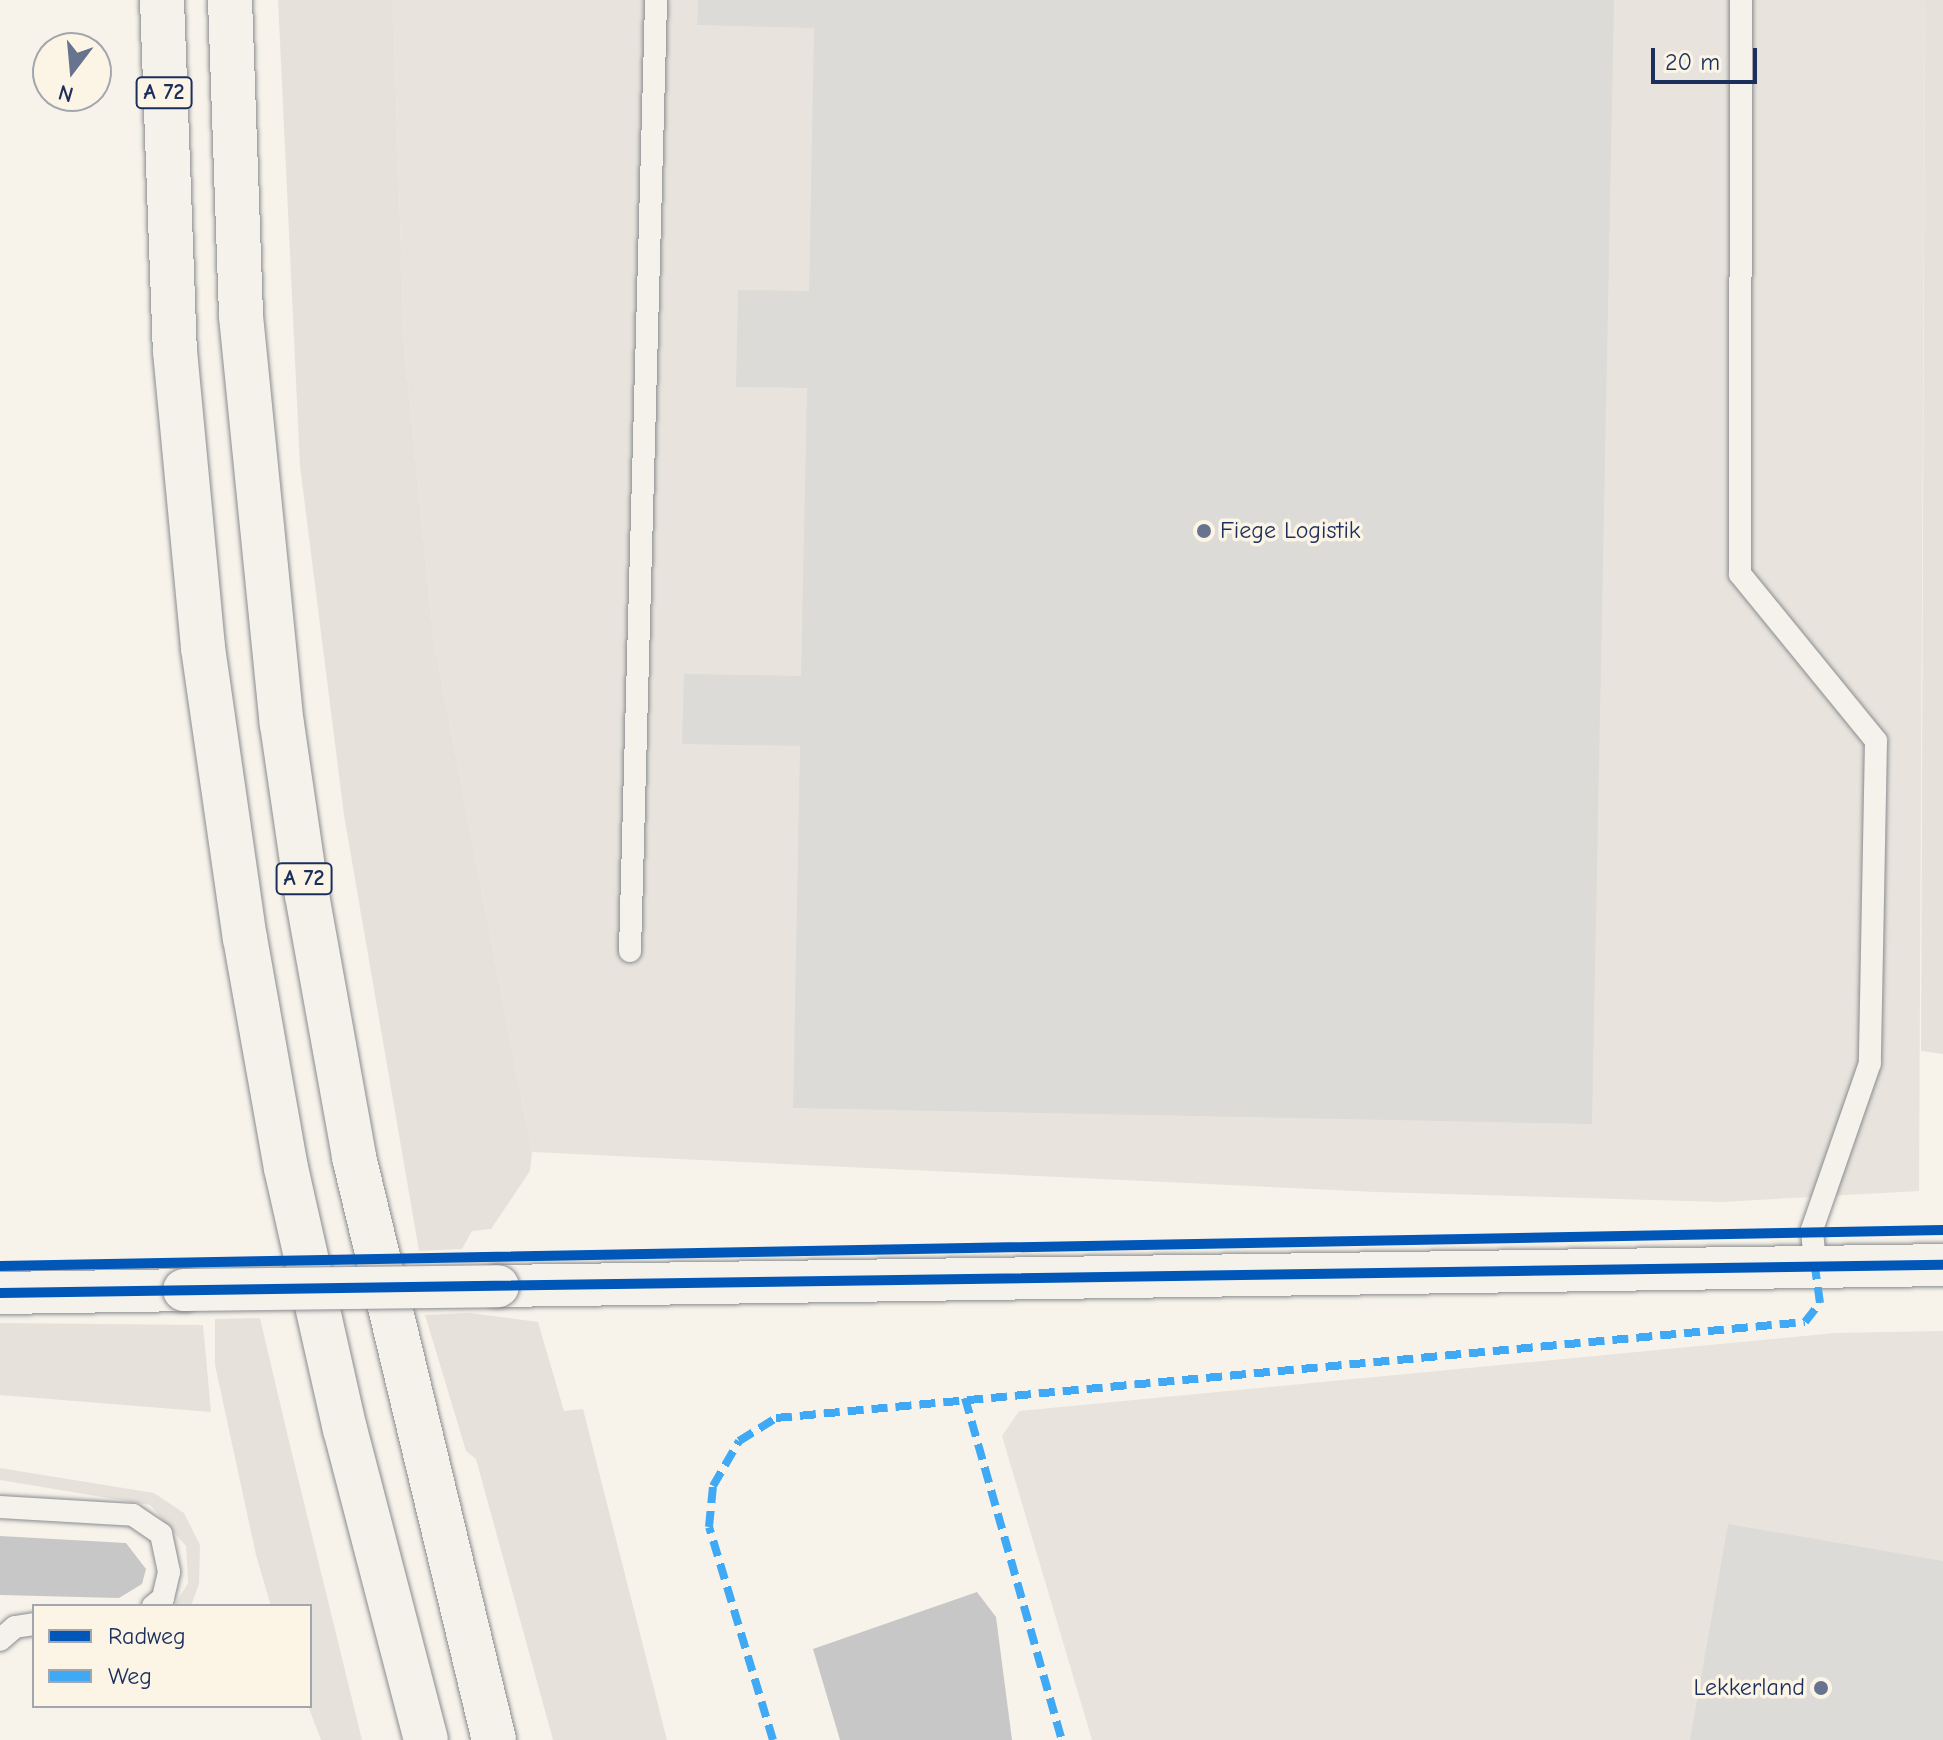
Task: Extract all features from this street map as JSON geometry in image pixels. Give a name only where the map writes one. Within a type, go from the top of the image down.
[{"type":"highway","name":"A 72","points":[[162,0],[175,351],[203,648],[245,938],[286,1168],[345,1429],[426,1740]]},
{"type":"highway","name":"A 72","points":[[230,0],[241,316],[282,724],[309,910],[354,1157],[494,1740]]},
{"type":"street","points":[[0,1293],[1943,1265]]},
{"type":"lane","points":[[630,951],[656,0]]},
{"type":"lane","points":[[1741,0],[1740,574],[1876,741],[1870,1063],[1812,1230],[1815,1267]]},
{"type":"lane","points":[[0,1507],[133,1515],[161,1534],[169,1572],[163,1598],[156,1604]]},
{"type":"lane","points":[[0,1640],[15,1627],[32,1624]]},
{"type":"shaded area","points":[[278,0],[393,0],[404,342],[434,641],[532,1152],[530,1171],[491,1229],[472,1231],[462,1249],[419,1251],[344,815],[300,466]]},
{"type":"shaded area","name":"Fiege Logistik","points":[[393,0],[1925,0],[1919,1191],[1721,1202],[1375,1192],[532,1152],[434,641],[404,342]]},
{"type":"shaded area","points":[[1925,0],[1943,0],[1943,1054],[1921,1051]]},
{"type":"shaded area","points":[[469,1313],[538,1322],[564,1411],[583,1409],[667,1740],[553,1740],[476,1459],[466,1451],[425,1315]]},
{"type":"shaded area","points":[[260,1318],[362,1740],[321,1740],[309,1708],[312,1708],[312,1604],[270,1604],[256,1555],[215,1365],[215,1319]]},
{"type":"shaded area","points":[[0,1323],[203,1325],[211,1412],[0,1395]]},
{"type":"shaded area","name":"Lekkerland","points":[[1943,1331],[1943,1740],[1092,1740],[1002,1436],[1019,1411],[1835,1333]]},
{"type":"shaded area","points":[[0,1468],[154,1493],[184,1513],[200,1545],[199,1584],[192,1604],[175,1604],[188,1583],[186,1546],[150,1505],[0,1480]]},
{"type":"shaded area","points":[[0,1536],[126,1543],[146,1569],[142,1584],[119,1598],[0,1595]]},
{"type":"shaded area","points":[[977,1592],[996,1617],[1012,1740],[840,1740],[813,1649]]},
{"type":"building","name":"Fiege Logistik","points":[[698,0],[1614,0],[1592,1124],[793,1108],[800,746],[682,744],[684,674],[801,676],[807,388],[736,387],[738,290],[809,291],[814,28],[697,25]]},
{"type":"building","name":"Lekkerland","points":[[1728,1524],[1943,1561],[1943,1740],[1690,1740]]},
{"type":"marked path","points":[[773,1740],[709,1527],[713,1486],[739,1441],[776,1418],[1805,1322],[1820,1303],[1815,1267]]},
{"type":"marked path","points":[[965,1398],[1062,1740]]},
{"type":"cycle path","points":[[0,1266],[1943,1230]]},
{"type":"cycle path","points":[[0,1293],[1943,1265]]},
{"type":"place","name":"Fiege Logistik","points":[[1204,531]]},
{"type":"place","name":"Lekkerland","points":[[1821,1688]]}]
